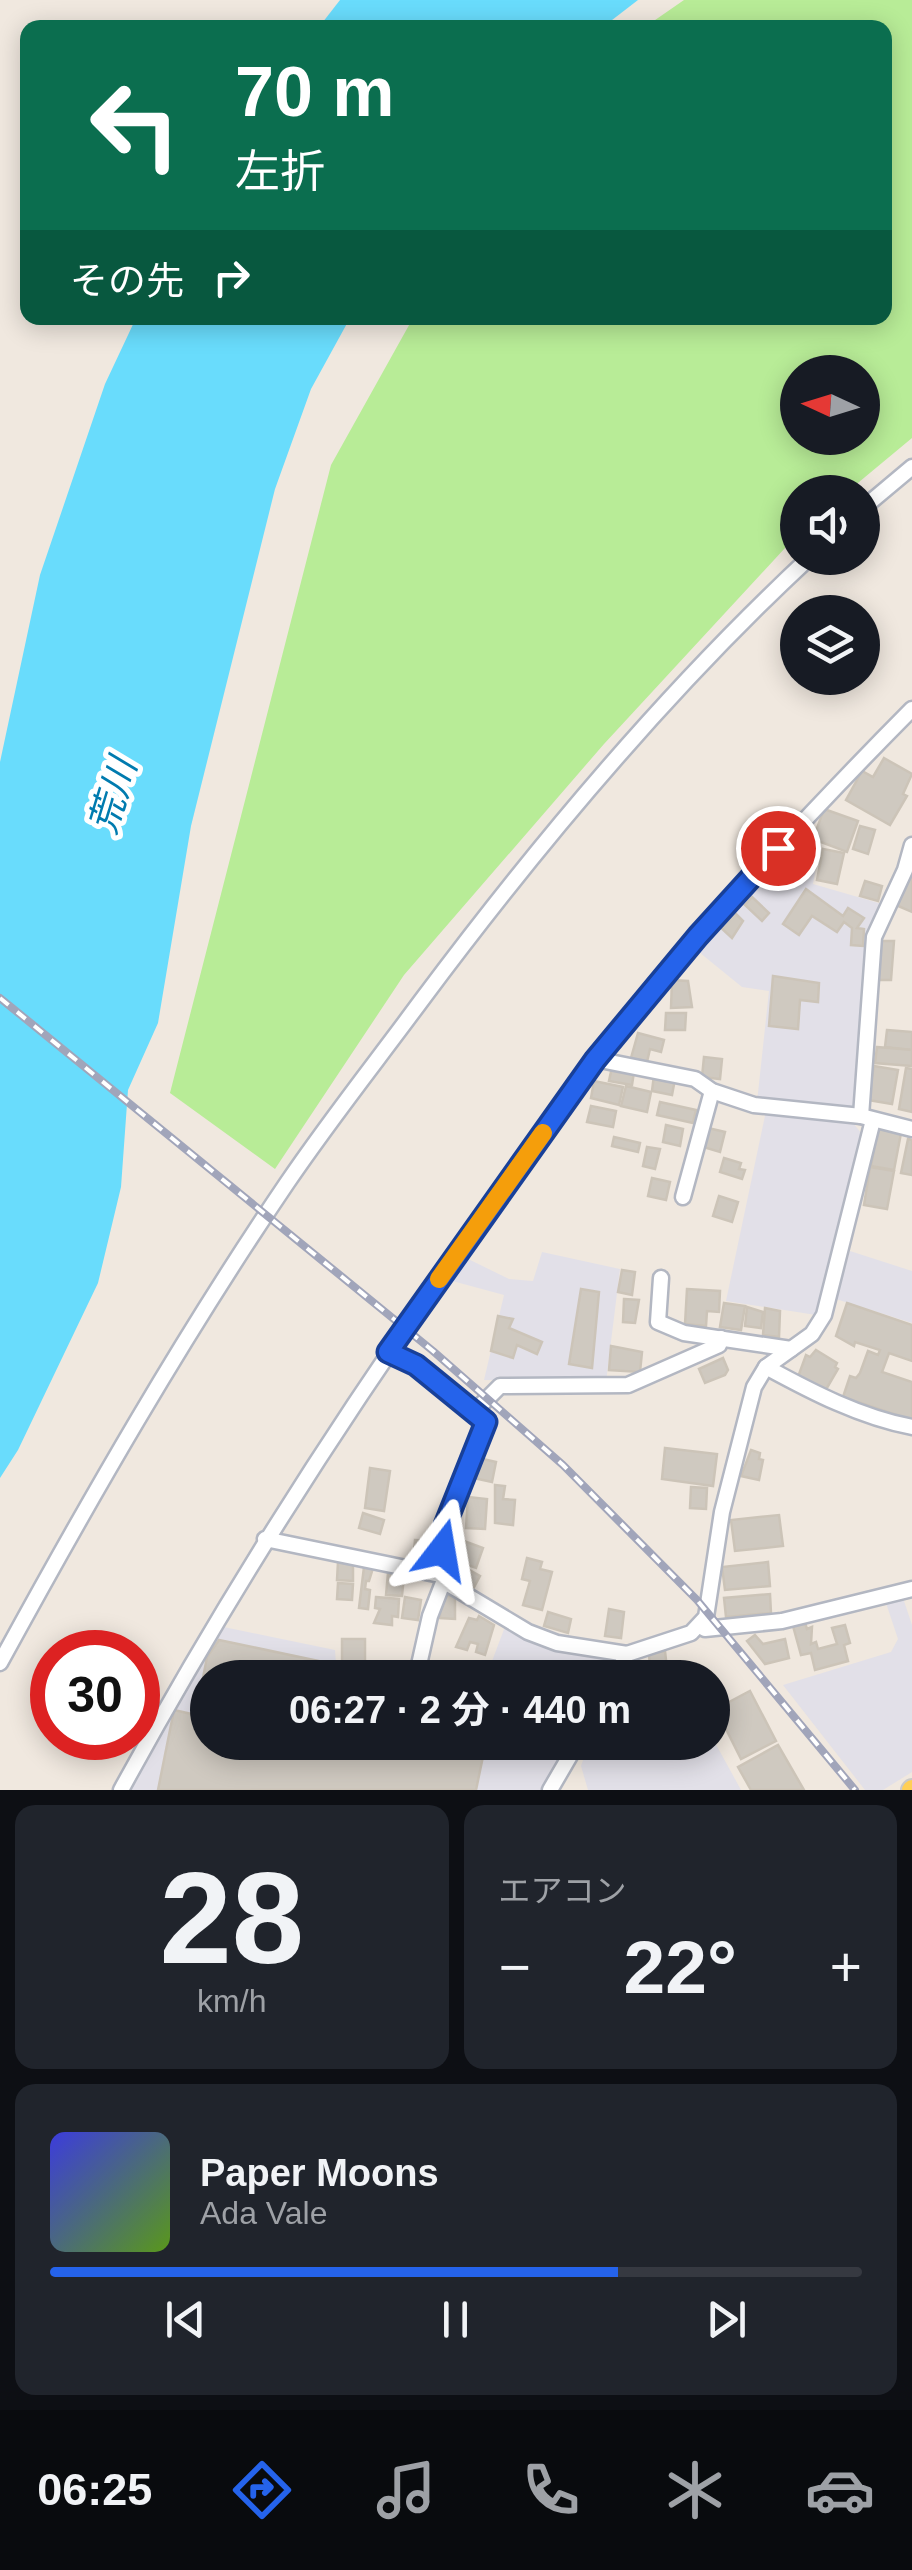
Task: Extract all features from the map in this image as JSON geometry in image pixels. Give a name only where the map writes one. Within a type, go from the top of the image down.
[{"type":"street","points":[[880,494],[912,466]]},
{"type":"street","points":[[0,1664],[100,1483],[210,1302],[328,1123],[486,915],[595,783],[691,677],[792,575]]},
{"type":"street","points":[[121,1790],[265,1540],[388,1352],[595,1060],[711,922],[831,790],[912,709]]},
{"type":"street","points":[[265,1540],[442,1577],[528,1632],[558,1643],[628,1654],[692,1633],[700,1626],[706,1616],[722,1512],[746,1412],[766,1367],[812,1334],[824,1315],[867,1118],[874,937],[905,870],[912,845]]},
{"type":"street","points":[[595,1060],[696,1080],[712,1091],[754,1104],[867,1118],[912,1129]]},
{"type":"street","points":[[684,1197],[712,1091]]},
{"type":"street","points":[[661,1278],[658,1322],[684,1333],[790,1350]]},
{"type":"street","points":[[474,1412],[500,1386],[628,1385],[719,1345],[721,1338]]},
{"type":"street","points":[[388,1352],[416,1365],[486,1422],[445,1525],[442,1577],[420,1660]]},
{"type":"street","points":[[766,1367],[817,1394],[886,1422],[912,1427]]},
{"type":"street","points":[[700,1626],[705,1629],[782,1621],[912,1589]]},
{"type":"street","points":[[624,1660],[628,1654]]},
{"type":"street","points":[[550,1790],[568,1760]]},
{"type":"shaded area","points":[[792,842],[820,846],[813,884],[882,904],[855,1112],[757,1102],[769,991],[742,987],[694,948]]},
{"type":"shaded area","points":[[766,1111],[854,1124],[861,1133],[816,1315],[726,1301]]},
{"type":"shaded area","points":[[850,1251],[912,1271],[912,1323],[836,1299]]},
{"type":"shaded area","points":[[542,1252],[620,1269],[606,1382],[484,1380],[504,1295],[445,1279],[462,1256],[509,1279],[533,1281]]},
{"type":"shaded area","points":[[902,1595],[912,1625],[912,1772],[883,1790],[865,1790],[783,1685],[891,1652],[898,1639],[885,1600]]},
{"type":"shaded area","points":[[506,1624],[613,1657],[612,1660],[492,1660]]},
{"type":"shaded area","points":[[219,1626],[335,1650],[336,1660],[200,1660]]},
{"type":"shaded area","points":[[190,1679],[190,1760],[561,1760],[542,1790],[129,1790],[145,1760],[160,1760],[160,1734]]},
{"type":"shaded area","points":[[583,1760],[725,1760],[741,1790],[588,1790],[581,1766]]},
{"type":"green space","points":[[684,0],[912,0],[912,438],[867,475],[780,475],[780,553],[604,744],[404,975],[275,1169],[170,1093],[331,465],[409,325],[892,325],[892,20],[655,20]]},
{"type":"water","points":[[340,0],[638,0],[612,20],[324,20]]},
{"type":"water","name":"荒川","points":[[133,325],[346,325],[311,389],[275,489],[191,826],[158,1023],[128,1090],[121,1187],[98,1283],[18,1450],[0,1478],[0,762],[40,575],[105,384]]},
{"type":"building","points":[[884,758],[912,774],[903,794],[907,796],[890,825],[846,800],[862,771],[873,777]]},
{"type":"building","points":[[824,809],[858,821],[847,852],[813,839]]},
{"type":"building","points":[[860,826],[875,830],[868,854],[853,849]]},
{"type":"building","points":[[823,849],[844,853],[837,884],[817,880]]},
{"type":"building","points":[[912,870],[912,912],[896,905]]},
{"type":"building","points":[[865,881],[882,886],[878,901],[860,896]]},
{"type":"building","points":[[806,889],[843,916],[848,908],[864,918],[857,928],[864,929],[863,946],[851,945],[852,928],[844,922],[837,932],[812,916],[799,935],[783,924]]},
{"type":"building","points":[[752,897],[769,913],[762,921],[745,905]]},
{"type":"building","points":[[733,911],[743,921],[732,938],[719,926]]},
{"type":"building","points":[[879,941],[894,941],[891,980],[877,980]]},
{"type":"building","points":[[773,976],[819,983],[818,1002],[800,1000],[798,1029],[769,1026]]},
{"type":"building","points":[[672,980],[688,981],[692,1007],[671,1008]]},
{"type":"building","points":[[666,1013],[686,1013],[685,1030],[665,1030]]},
{"type":"building","points":[[887,1030],[912,1032],[912,1050],[885,1047]]},
{"type":"building","points":[[638,1033],[664,1040],[661,1052],[650,1049],[647,1062],[631,1058]]},
{"type":"building","points":[[877,1047],[912,1050],[912,1066],[875,1063]]},
{"type":"building","points":[[704,1057],[722,1059],[720,1079],[702,1077]]},
{"type":"building","points":[[874,1066],[898,1070],[892,1104],[868,1100]]},
{"type":"building","points":[[612,1067],[634,1072],[632,1085],[609,1081]]},
{"type":"building","points":[[906,1068],[912,1069],[912,1112],[899,1109]]},
{"type":"building","points":[[654,1075],[675,1079],[672,1095],[652,1091]]},
{"type":"building","points":[[594,1081],[623,1087],[619,1105],[591,1098]]},
{"type":"building","points":[[626,1086],[651,1092],[647,1112],[621,1106]]},
{"type":"building","points":[[660,1102],[696,1110],[693,1123],[657,1115]]},
{"type":"building","points":[[591,1106],[616,1111],[613,1127],[587,1122]]},
{"type":"building","points":[[666,1125],[683,1129],[680,1146],[663,1142]]},
{"type":"building","points":[[708,1128],[725,1132],[720,1152],[703,1147]]},
{"type":"building","points":[[878,1129],[901,1133],[894,1170],[871,1166]]},
{"type":"building","points":[[614,1137],[640,1143],[638,1152],[612,1146]]},
{"type":"building","points":[[908,1139],[912,1140],[912,1175],[901,1173]]},
{"type":"building","points":[[647,1147],[660,1149],[655,1169],[643,1166]]},
{"type":"building","points":[[724,1158],[741,1163],[739,1169],[745,1170],[742,1179],[720,1172]]},
{"type":"building","points":[[870,1167],[894,1171],[887,1209],[864,1205]]},
{"type":"building","points":[[652,1178],[670,1182],[666,1200],[648,1196]]},
{"type":"building","points":[[719,1196],[738,1202],[732,1222],[713,1216]]},
{"type":"building","points":[[622,1270],[635,1272],[632,1295],[618,1292]]},
{"type":"building","points":[[581,1289],[599,1292],[592,1368],[569,1364]]},
{"type":"building","points":[[687,1289],[720,1291],[719,1312],[707,1311],[706,1326],[685,1324]]},
{"type":"building","points":[[624,1299],[639,1300],[635,1323],[623,1322]]},
{"type":"building","points":[[724,1303],[745,1306],[741,1330],[720,1327]]},
{"type":"building","points":[[847,1303],[912,1325],[912,1361],[889,1353],[882,1372],[912,1382],[912,1420],[843,1397],[850,1376],[856,1378],[860,1373],[868,1351],[878,1355],[880,1350],[855,1342],[854,1346],[836,1336]]},
{"type":"building","points":[[747,1307],[763,1312],[761,1328],[745,1326]]},
{"type":"building","points":[[765,1308],[780,1311],[779,1337],[763,1335]]},
{"type":"building","points":[[498,1316],[513,1319],[509,1328],[542,1342],[537,1354],[517,1345],[513,1358],[491,1351]]},
{"type":"building","points":[[611,1346],[642,1352],[640,1372],[609,1370]]},
{"type":"building","points":[[816,1350],[837,1363],[838,1369],[824,1393],[798,1377],[806,1355],[810,1357]]},
{"type":"building","points":[[723,1358],[728,1370],[725,1375],[705,1383],[699,1369]]},
{"type":"building","points":[[665,1448],[717,1454],[713,1486],[662,1479]]},
{"type":"building","points":[[751,1450],[760,1453],[759,1459],[763,1460],[759,1480],[741,1476]]},
{"type":"building","points":[[474,1457],[496,1462],[492,1482],[469,1477]]},
{"type":"building","points":[[370,1468],[390,1471],[384,1511],[365,1508]]},
{"type":"building","points":[[495,1485],[505,1486],[503,1499],[515,1500],[513,1525],[495,1523]]},
{"type":"building","points":[[691,1487],[707,1488],[706,1509],[690,1508]]},
{"type":"building","points":[[468,1497],[487,1499],[485,1529],[466,1528]]},
{"type":"building","points":[[363,1513],[384,1520],[380,1534],[359,1528]]},
{"type":"building","points":[[779,1515],[783,1546],[735,1551],[731,1520]]},
{"type":"building","points":[[453,1537],[483,1548],[476,1568],[446,1557]]},
{"type":"building","points":[[415,1540],[432,1541],[429,1564],[413,1562]]},
{"type":"building","points":[[527,1558],[542,1562],[540,1569],[552,1572],[542,1610],[523,1605],[530,1581],[522,1579]]},
{"type":"building","points":[[338,1562],[353,1565],[353,1581],[337,1580]]},
{"type":"building","points":[[768,1562],[770,1586],[725,1590],[722,1567]]},
{"type":"building","points":[[459,1564],[480,1576],[473,1589],[452,1577]]},
{"type":"building","points":[[364,1567],[373,1568],[365,1589],[370,1590],[368,1609],[359,1608]]},
{"type":"building","points":[[388,1573],[404,1575],[402,1596],[386,1595]]},
{"type":"building","points":[[338,1583],[353,1584],[352,1600],[337,1599]]},
{"type":"building","points":[[770,1594],[771,1613],[726,1617],[724,1598]]},
{"type":"building","points":[[441,1595],[455,1596],[455,1619],[440,1618]]},
{"type":"building","points":[[376,1597],[399,1599],[398,1617],[392,1616],[392,1625],[374,1623],[380,1609],[375,1608]]},
{"type":"building","points":[[405,1597],[421,1600],[418,1620],[402,1618]]},
{"type":"building","points":[[609,1609],[624,1612],[621,1638],[605,1636]]},
{"type":"building","points":[[548,1612],[571,1619],[568,1633],[544,1626]]},
{"type":"building","points":[[479,1616],[494,1625],[485,1655],[476,1652],[478,1644],[470,1642],[467,1650],[456,1647],[469,1618],[477,1620]]},
{"type":"building","points":[[805,1623],[807,1629],[812,1627],[811,1644],[816,1642],[818,1649],[837,1644],[832,1628],[845,1625],[850,1643],[844,1645],[848,1661],[815,1670],[811,1653],[801,1655],[793,1626]]},
{"type":"building","points":[[755,1635],[763,1644],[785,1639],[789,1658],[765,1664],[747,1641]]},
{"type":"building","points":[[342,1639],[365,1639],[365,1660],[342,1660]]},
{"type":"building","points":[[219,1640],[314,1660],[206,1660]]},
{"type":"building","points":[[665,1651],[666,1660],[649,1660],[649,1654]]},
{"type":"building","points":[[750,1691],[776,1741],[741,1759],[730,1737],[730,1702]]},
{"type":"building","points":[[174,1710],[190,1714],[190,1760],[482,1760],[476,1790],[158,1790]]},
{"type":"building","points":[[778,1745],[804,1790],[751,1790],[738,1767]]},
{"type":"railway","points":[[0,998],[433,1351],[563,1465],[697,1600],[855,1790]]},
{"type":"slow traffic","points":[[439,1279],[543,1133]]},
{"type":"route","points":[[442,1550],[445,1525],[486,1422],[416,1365],[388,1352],[595,1060],[698,936],[778,848]]}]
